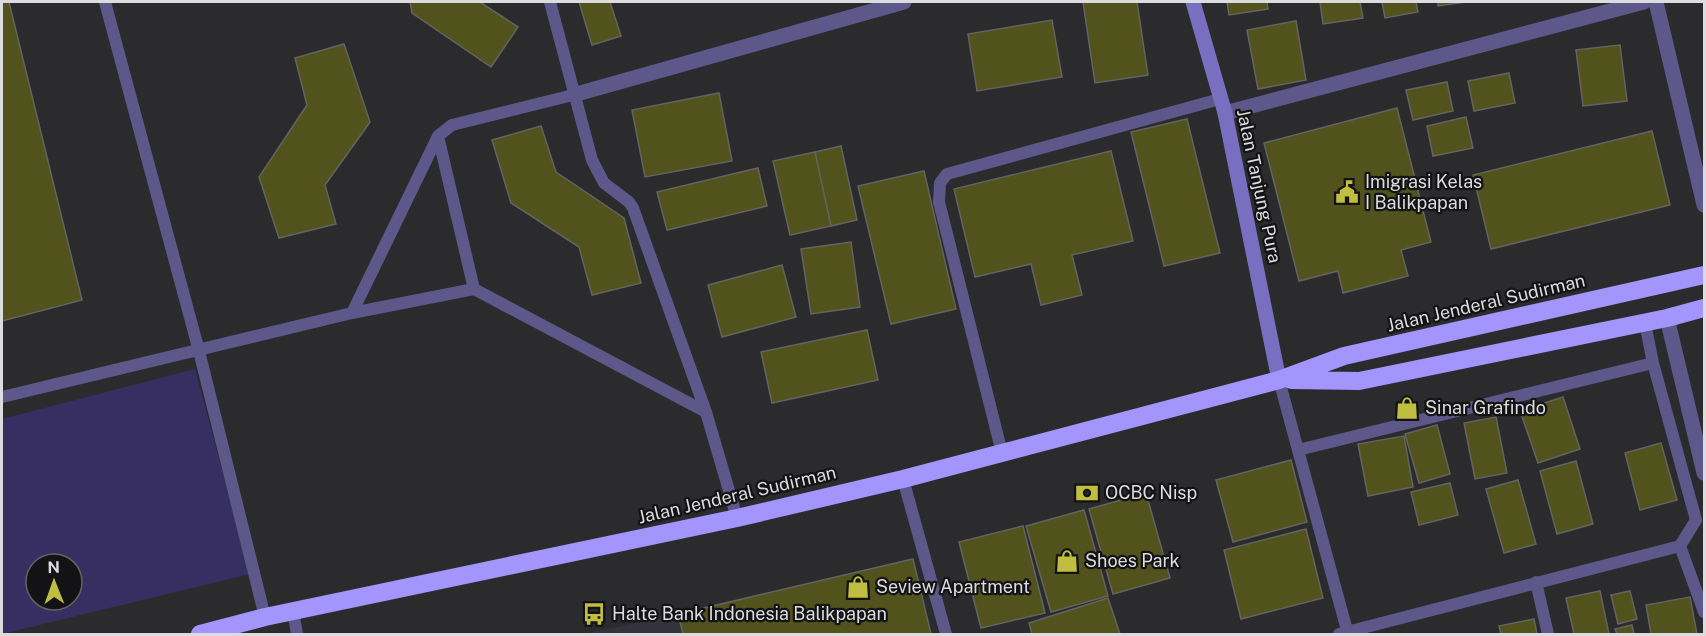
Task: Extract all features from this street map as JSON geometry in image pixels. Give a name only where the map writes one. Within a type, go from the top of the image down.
[{"type":"highway","name":"Jalan Jenderal Sudirman","points":[[200,634],[265,617],[737,518],[903,479],[1280,380],[1344,356],[1704,275]]},
{"type":"highway","name":"Jalan Jenderal Sudirman","points":[[1280,380],[1359,381],[1645,323],[1704,308]]},
{"type":"street","points":[[573,95],[904,2]]},
{"type":"street","name":"Jalan Tanjung Pura","points":[[1193,2],[1223,106],[1280,380]]},
{"type":"street","points":[[1223,106],[1644,2]]},
{"type":"street","points":[[1656,2],[1704,204]]},
{"type":"street","points":[[1667,318],[1704,473]]},
{"type":"lane","points":[[105,2],[199,351],[265,617]]},
{"type":"lane","points":[[550,2],[592,160],[604,183],[629,202],[633,208],[706,412],[737,518]]},
{"type":"lane","points":[[352,313],[438,136],[452,125],[573,95]]},
{"type":"lane","points":[[1002,453],[939,202],[940,183],[947,174],[1223,106]]},
{"type":"lane","points":[[438,136],[474,288]]},
{"type":"lane","points":[[2,397],[352,313],[474,288],[706,412]]},
{"type":"lane","points":[[1280,380],[1345,634],[1680,546],[1696,520],[1653,363],[1645,323]]},
{"type":"lane","points":[[1298,450],[1653,363]]},
{"type":"lane","points":[[903,479],[946,634]]},
{"type":"lane","points":[[1680,546],[1704,612]]},
{"type":"lane","points":[[1536,582],[1548,634]]},
{"type":"lane","points":[[293,611],[297,634]]},
{"type":"shaded area","points":[[195,369],[250,574],[2,634],[2,419]]},
{"type":"shaded area","points":[[678,614],[683,634],[584,634]]},
{"type":"building","points":[[2,2],[9,2],[82,300],[2,321]]},
{"type":"building","points":[[410,2],[480,2],[518,27],[491,67],[412,13]]},
{"type":"building","points":[[579,2],[610,2],[621,36],[592,45]]},
{"type":"building","points":[[1083,2],[1137,2],[1148,75],[1095,83]]},
{"type":"building","points":[[1227,2],[1267,2],[1268,9],[1229,15]]},
{"type":"building","points":[[1320,2],[1360,2],[1363,18],[1323,24]]},
{"type":"building","points":[[1382,2],[1416,2],[1418,12],[1385,18]]},
{"type":"building","points":[[1438,2],[1466,2],[1438,6]]},
{"type":"building","points":[[1052,20],[1062,77],[977,91],[968,34]]},
{"type":"building","points":[[1296,21],[1306,80],[1258,89],[1247,30]]},
{"type":"building","points":[[344,44],[370,122],[325,185],[336,224],[279,238],[259,177],[307,105],[295,58]]},
{"type":"building","points":[[1620,45],[1627,101],[1583,106],[1576,50]]},
{"type":"building","points":[[1509,73],[1515,103],[1474,111],[1468,81]]},
{"type":"building","points":[[1447,82],[1453,111],[1413,120],[1406,90]]},
{"type":"building","points":[[719,93],[732,161],[645,177],[632,110]]},
{"type":"building","name":"Imigrasi Kelas I Balikpapan","points":[[1397,108],[1431,242],[1401,250],[1408,276],[1343,293],[1338,271],[1299,281],[1264,143]]},
{"type":"building","points":[[1466,117],[1473,148],[1433,156],[1427,126]]},
{"type":"building","points":[[1187,119],[1220,253],[1164,266],[1131,132]]},
{"type":"building","points":[[541,126],[556,172],[624,218],[641,283],[592,295],[579,247],[511,203],[492,140]]},
{"type":"building","points":[[1652,131],[1670,205],[1491,249],[1473,175]]},
{"type":"building","points":[[841,146],[857,220],[831,226],[815,152]]},
{"type":"building","points":[[1111,151],[1133,241],[1072,255],[1082,295],[1041,305],[1031,264],[975,277],[954,189]]},
{"type":"building","points":[[815,152],[831,226],[790,235],[773,161]]},
{"type":"building","points":[[758,168],[767,206],[667,230],[657,192]]},
{"type":"building","points":[[924,171],[956,309],[891,324],[858,186]]},
{"type":"building","points":[[851,242],[860,307],[811,314],[801,249]]},
{"type":"building","points":[[782,265],[796,317],[722,337],[708,285]]},
{"type":"building","points":[[867,330],[878,380],[772,403],[761,352]]},
{"type":"building","points":[[1563,397],[1580,449],[1538,463],[1520,411]]},
{"type":"building","points":[[1496,417],[1507,473],[1475,479],[1464,423]]},
{"type":"building","points":[[1437,425],[1450,474],[1419,483],[1405,434]]},
{"type":"building","points":[[1404,436],[1413,487],[1368,496],[1358,444]]},
{"type":"building","points":[[1661,443],[1677,500],[1640,510],[1625,453]]},
{"type":"building","points":[[1291,460],[1307,522],[1233,542],[1216,480]]},
{"type":"building","points":[[1576,461],[1593,524],[1557,534],[1540,471]]},
{"type":"building","points":[[1518,480],[1536,544],[1504,553],[1486,489]]},
{"type":"building","points":[[1450,483],[1458,515],[1419,525],[1411,492]]},
{"type":"building","points":[[1146,493],[1170,578],[1113,594],[1089,509]]},
{"type":"building","name":"Shoes Park","points":[[1084,510],[1108,596],[1051,612],[1026,526]]},
{"type":"building","points":[[1023,526],[1045,613],[981,628],[959,542]]},
{"type":"building","points":[[1306,529],[1323,598],[1241,619],[1224,550]]},
{"type":"building","name":"Seview Apartment","points":[[913,559],[931,634],[683,634],[678,614]]},
{"type":"building","points":[[1600,591],[1609,634],[1574,634],[1566,598]]},
{"type":"building","points":[[1630,591],[1637,619],[1618,624],[1611,595]]},
{"type":"building","points":[[1690,597],[1697,634],[1651,634],[1646,605]]},
{"type":"building","points":[[1108,598],[1120,634],[1032,634],[1029,623]]},
{"type":"building","points":[[1534,619],[1537,634],[1501,634],[1499,626]]},
{"type":"building","points":[[1632,625],[1634,634],[1617,634],[1615,629]]},
{"type":"place","name":"Imigrasi Kelas I Balikpapan","points":[[1347,192]]},
{"type":"place","name":"Sinar Grafindo","points":[[1407,408]]},
{"type":"place","name":"OCBC Nisp","points":[[1087,493]]},
{"type":"place","name":"Shoes Park","points":[[1067,561]]},
{"type":"place","name":"Seview Apartment","points":[[858,587]]},
{"type":"place","name":"Halte Bank Indonesia Balikpapan","points":[[594,614]]}]
